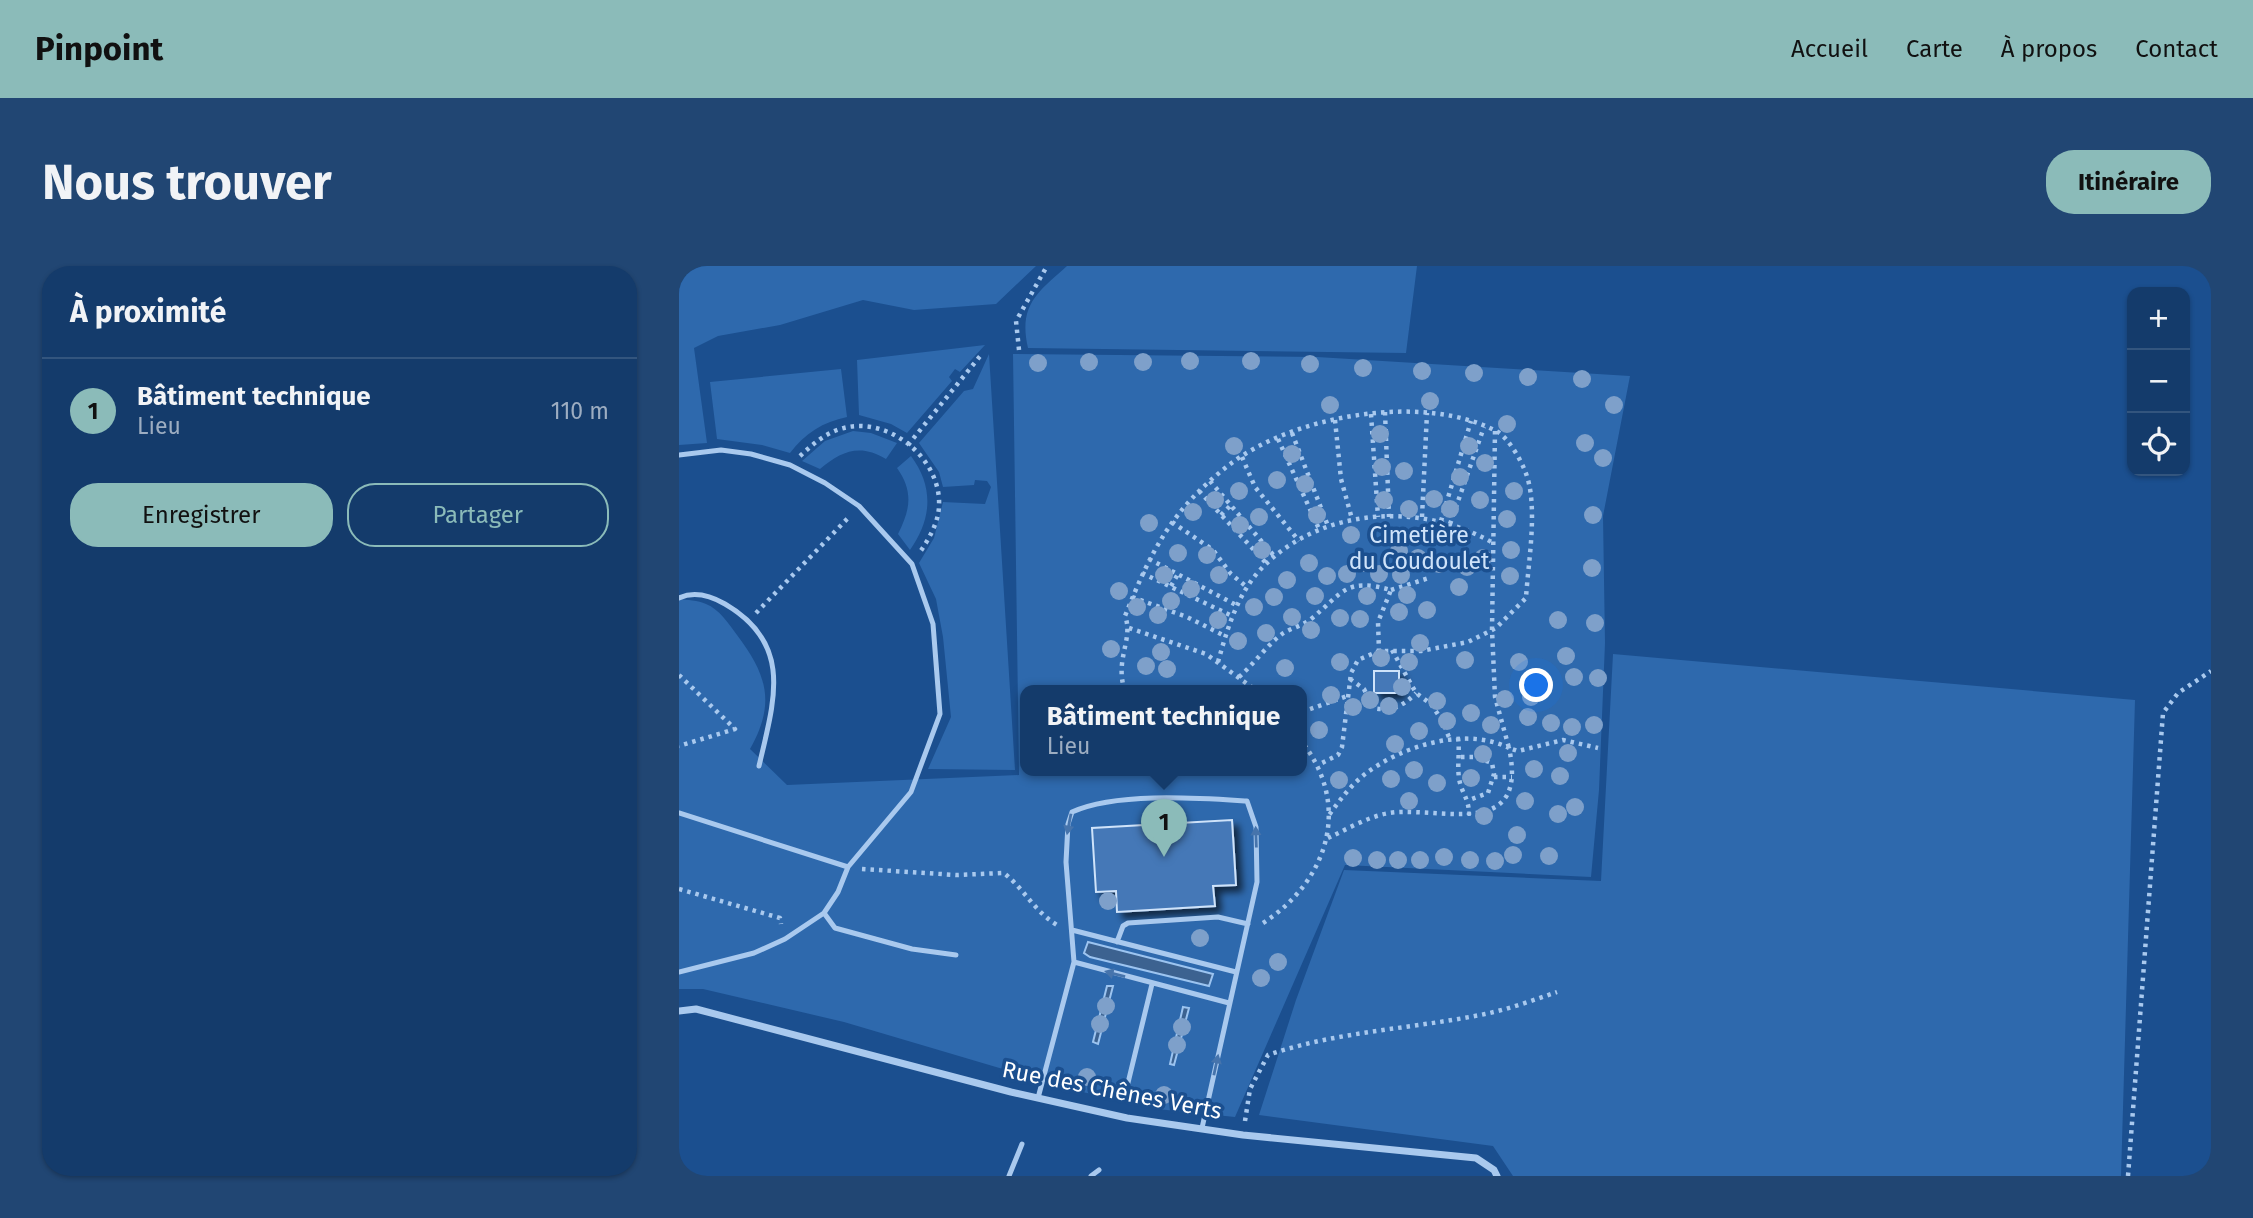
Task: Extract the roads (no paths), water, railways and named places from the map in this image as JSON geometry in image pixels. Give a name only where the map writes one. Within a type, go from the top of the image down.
[{"type":"street","name":"Rue des Chênes Verts","points":[[679,1011],[697,1009],[1038,1098],[1127,1118],[1243,1135],[1476,1158],[1494,1170],[1497,1176]]},
{"type":"lane","points":[[679,455],[721,450],[751,454],[790,465],[825,483],[859,506],[912,564],[933,624],[940,714],[911,792],[848,867],[838,892],[824,913],[785,939],[754,953],[679,972]]},
{"type":"lane","points":[[679,598],[688,593],[714,597],[742,614],[764,639],[776,678],[759,766]]},
{"type":"lane","points":[[1038,1098],[1074,962],[1066,862],[1068,824],[1072,812],[1088,805],[1182,797],[1247,801],[1256,827],[1257,882],[1202,1128]]},
{"type":"lane","points":[[679,813],[848,867]]},
{"type":"lane","points":[[824,913],[835,928],[912,949],[956,955]]},
{"type":"lane","points":[[1117,942],[1123,926],[1128,923],[1217,917],[1248,924]]},
{"type":"lane","points":[[1072,930],[1236,972]]},
{"type":"lane","points":[[1074,962],[1229,1003]]},
{"type":"lane","points":[[1126,1091],[1152,984]]},
{"type":"lane","points":[[1009,1176],[1023,1144]]},
{"type":"lane","points":[[1091,1176],[1099,1170]]},
{"type":"place","name":"Bâtiment technique","points":[[1164,857]]},
{"type":"park label","name":"Cimetière du Coudoulet","points":[[1419,548]]}]
